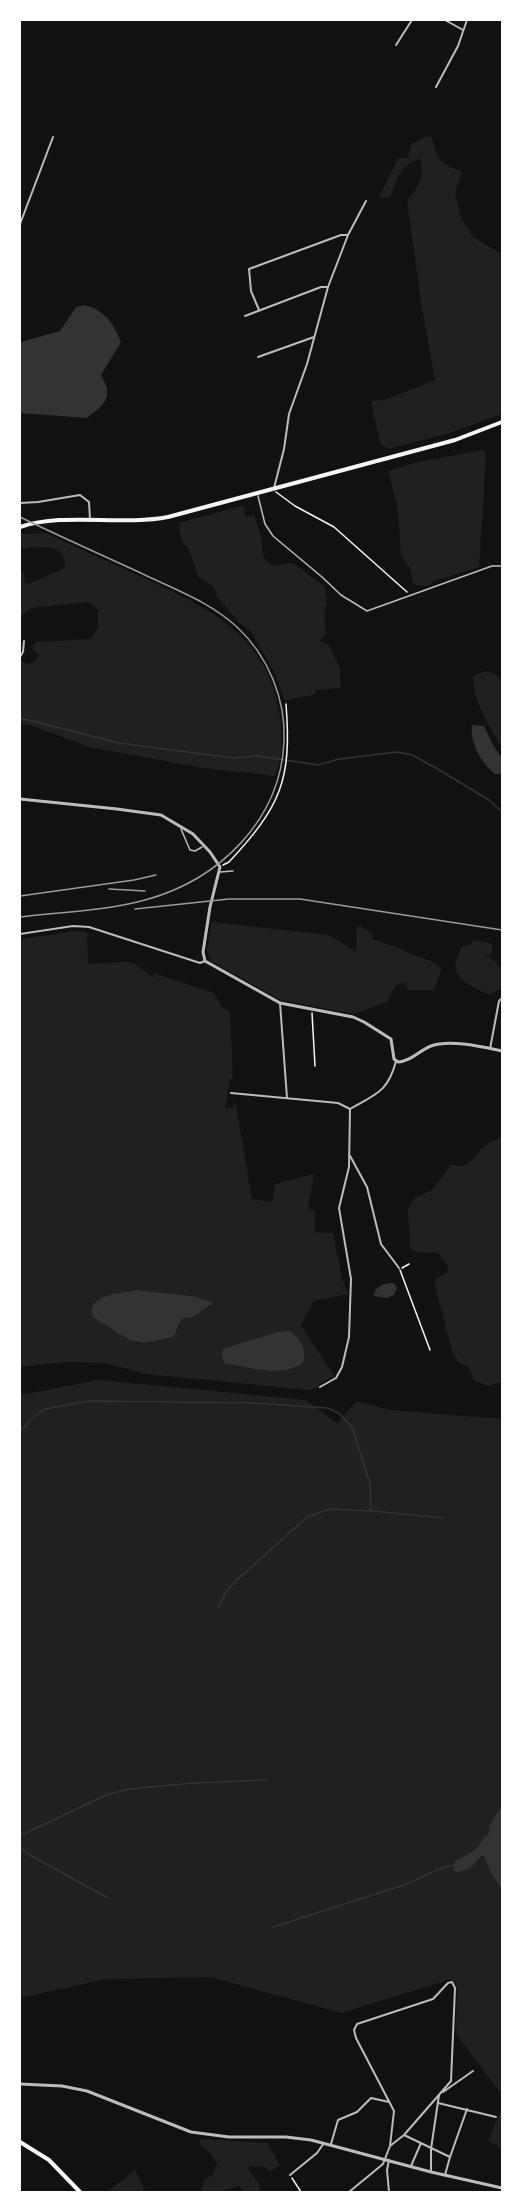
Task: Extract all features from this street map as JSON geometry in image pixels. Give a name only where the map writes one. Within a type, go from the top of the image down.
[{"type":"main road","points":[[20,527],[44,521],[162,518],[455,440],[502,422]]},
{"type":"main road","points":[[20,2142],[49,2160],[80,2193]]},
{"type":"street","points":[[396,45],[412,20]]},
{"type":"street","points":[[445,20],[463,30]]},
{"type":"street","points":[[436,87],[458,46],[467,20]]},
{"type":"street","points":[[20,224],[53,136]]},
{"type":"street","points":[[274,489],[285,445],[288,414],[307,364],[328,287],[348,235],[366,201]]},
{"type":"street","points":[[259,310],[251,291],[249,270],[341,235],[348,235]]},
{"type":"street","points":[[245,316],[321,287],[328,287]]},
{"type":"street","points":[[258,357],[314,337]]},
{"type":"street","points":[[20,503],[80,495],[88,502],[90,521]]},
{"type":"street","points":[[20,657],[24,641]]},
{"type":"street","points":[[20,799],[161,815],[180,825],[204,846],[220,870],[210,907],[203,952],[205,962]]},
{"type":"street","points":[[20,934],[73,926],[89,927],[200,963],[205,962],[280,1003],[355,1018],[390,1038],[396,1061],[391,1080],[384,1088],[350,1109]]},
{"type":"street","points":[[490,1049],[499,1001],[502,998]]},
{"type":"street","points":[[280,1003],[287,1098]]},
{"type":"street","points":[[396,1061],[405,1061],[429,1047],[442,1043],[502,1051]]},
{"type":"street","points":[[231,1093],[338,1103],[350,1109]]},
{"type":"street","points":[[320,1387],[336,1378],[342,1367],[349,1337],[351,1279],[339,1208],[349,1167],[350,1109]]},
{"type":"street","points":[[349,1154],[367,1187],[381,1244],[399,1269]]},
{"type":"street","points":[[389,2193],[387,2159],[394,2111],[354,2030],[357,2024],[433,1999],[448,1983],[452,1982],[455,1988],[451,2080],[404,2135],[390,2146]]},
{"type":"street","points":[[431,2172],[431,2148],[439,2095],[473,2071]]},
{"type":"street","points":[[20,2084],[62,2086],[87,2091],[190,2132],[238,2138],[297,2138],[330,2144],[431,2172],[502,2188]]},
{"type":"street","points":[[330,2144],[338,2120],[357,2112],[371,2098],[390,2102]]},
{"type":"street","points":[[438,2103],[496,2117]]},
{"type":"street","points":[[445,2175],[467,2109]]},
{"type":"street","points":[[404,2135],[450,2157]]},
{"type":"street","points":[[290,2175],[317,2153],[324,2143]]},
{"type":"street","points":[[411,2166],[421,2143]]},
{"type":"street","points":[[349,2193],[387,2159]]},
{"type":"lane","points":[[257,493],[266,524],[273,536],[341,595],[367,611],[492,566],[502,566]]},
{"type":"lane","points":[[180,825],[189,850],[195,851],[204,846]]},
{"type":"lane","points":[[220,870],[233,871]]},
{"type":"path","points":[[274,489],[295,506],[334,526],[410,595]]},
{"type":"path","points":[[220,870],[261,826],[277,799],[287,767],[289,739],[286,704]]},
{"type":"path","points":[[312,1010],[315,1066]]},
{"type":"path","points":[[409,1264],[399,1269],[430,1350]]},
{"type":"path","points":[[290,2175],[301,2193]]},
{"type":"shaded area","points":[[428,136],[432,137],[440,160],[462,171],[455,193],[461,218],[473,237],[502,256],[502,414],[450,433],[387,449],[380,442],[371,401],[384,400],[435,380],[421,303],[407,200],[420,181],[422,164],[420,159],[413,161],[403,169],[390,198],[379,197],[398,158],[408,158],[411,144]]},
{"type":"shaded area","points":[[84,305],[97,310],[107,318],[121,342],[101,375],[107,388],[104,403],[87,418],[20,413],[20,342],[60,331],[76,307]]},
{"type":"shaded area","points":[[482,450],[486,455],[479,567],[435,581],[428,586],[414,585],[409,567],[401,555],[398,509],[388,471],[414,463]]},
{"type":"shaded area","points":[[241,506],[245,507],[246,517],[254,516],[262,539],[262,551],[266,561],[274,566],[293,563],[325,587],[326,631],[320,640],[330,646],[340,669],[341,688],[316,690],[314,695],[284,700],[275,673],[250,630],[241,624],[217,597],[213,587],[198,577],[188,547],[184,545],[180,534],[179,523]]},
{"type":"shaded area","points":[[46,533],[191,601],[232,628],[249,645],[263,665],[274,689],[280,717],[281,755],[275,776],[203,768],[89,747],[33,726],[20,724],[20,660],[27,664],[34,662],[39,654],[32,650],[35,642],[91,639],[98,627],[98,610],[88,602],[31,608],[20,618],[20,570],[24,573],[25,583],[29,584],[65,566],[64,558],[55,549],[41,547],[20,549],[20,534]]},
{"type":"shaded area","points":[[486,671],[493,673],[502,681],[502,748],[483,714],[476,695],[473,676]]},
{"type":"shaded area","points":[[472,725],[484,726],[502,758],[501,774],[495,774],[481,759],[472,738]]},
{"type":"shaded area","points":[[212,922],[329,935],[356,952],[357,927],[360,925],[373,936],[372,939],[431,961],[442,969],[434,990],[408,990],[404,982],[395,986],[387,1002],[354,1014],[280,1000],[211,961],[207,951]]},
{"type":"shaded area","points":[[77,931],[87,932],[88,964],[127,962],[136,964],[153,978],[154,973],[214,993],[222,1007],[230,1012],[233,1078],[230,1080],[225,1107],[233,1108],[235,1099],[252,1199],[272,1202],[275,1184],[314,1174],[308,1208],[315,1212],[314,1232],[333,1233],[342,1278],[348,1294],[314,1301],[301,1325],[334,1376],[319,1384],[319,1387],[310,1390],[145,1374],[104,1363],[68,1362],[20,1367],[20,939]],"holes":[[[137,1290],[193,1296],[211,1302],[211,1307],[182,1319],[179,1328],[144,1343],[136,1343],[122,1335],[96,1301],[118,1293]]]},
{"type":"shaded area","points":[[474,940],[493,944],[491,955],[485,955],[494,960],[502,971],[502,988],[490,995],[468,984],[456,970],[455,963],[462,947],[471,944]]},
{"type":"shaded area","points":[[502,1136],[502,1382],[488,1386],[474,1381],[469,1367],[459,1363],[452,1351],[435,1285],[435,1280],[447,1272],[448,1267],[438,1253],[417,1252],[410,1248],[408,1209],[414,1198],[432,1190],[450,1166],[466,1165],[483,1147]]},
{"type":"shaded area","points":[[394,1283],[397,1288],[394,1295],[387,1298],[374,1296],[377,1288]]},
{"type":"shaded area","points":[[137,1290],[193,1296],[213,1304],[192,1317],[182,1319],[173,1337],[144,1343],[131,1341],[93,1317],[92,1309],[99,1299]]},
{"type":"shaded area","points":[[290,1331],[304,1349],[303,1363],[274,1371],[224,1363],[223,1349],[277,1332]]},
{"type":"shaded area","points":[[99,1380],[306,1400],[337,1423],[356,1401],[390,1410],[502,1419],[502,1805],[489,1826],[488,1837],[476,1851],[484,1856],[502,1890],[502,2095],[456,2034],[457,1989],[452,1979],[341,2013],[210,1977],[107,1979],[20,1998],[20,1395]]},
{"type":"shaded area","points":[[502,1805],[502,1890],[484,1856],[481,1856],[470,1869],[457,1872],[453,1870],[455,1861],[473,1852],[485,1836],[488,1836],[489,1826]]},
{"type":"shaded area","points":[[502,2108],[502,2151],[488,2141]]},
{"type":"shaded area","points":[[201,2139],[267,2143],[280,2165],[270,2172],[265,2167],[249,2166],[248,2169],[258,2182],[261,2192],[243,2192],[239,2186],[220,2192],[201,2192],[205,2179],[213,2175],[217,2163],[199,2143]]},
{"type":"shaded area","points":[[135,2170],[146,2192],[107,2192]]},
{"type":"waterway","points":[[20,718],[119,743],[233,758],[258,756],[318,765],[339,759],[397,752],[412,755],[436,768],[489,800],[502,812]]},
{"type":"waterway","points":[[20,1432],[31,1419],[45,1409],[89,1401],[254,1403],[327,1408],[339,1413],[352,1427],[370,1483],[371,1511],[330,1509],[307,1517],[237,1580],[226,1592],[218,1608]]},
{"type":"waterway","points":[[373,1511],[443,1518]]},
{"type":"waterway","points":[[20,1834],[106,1795],[129,1789],[267,1780]]},
{"type":"waterway","points":[[20,1847],[30,1855],[108,1898]]},
{"type":"waterway","points":[[273,1927],[404,1885],[442,1868],[455,1865]]},
{"type":"railway","points":[[20,517],[192,597],[227,618],[258,651],[266,665],[278,694],[284,725],[280,770],[271,796],[258,821],[241,843],[221,862],[198,878],[172,891],[145,900],[99,909],[20,917]]},
{"type":"railway","points":[[20,896],[156,875]]},
{"type":"railway","points":[[109,889],[145,891]]},
{"type":"railway","points":[[135,909],[229,899],[300,899],[502,930]]}]
